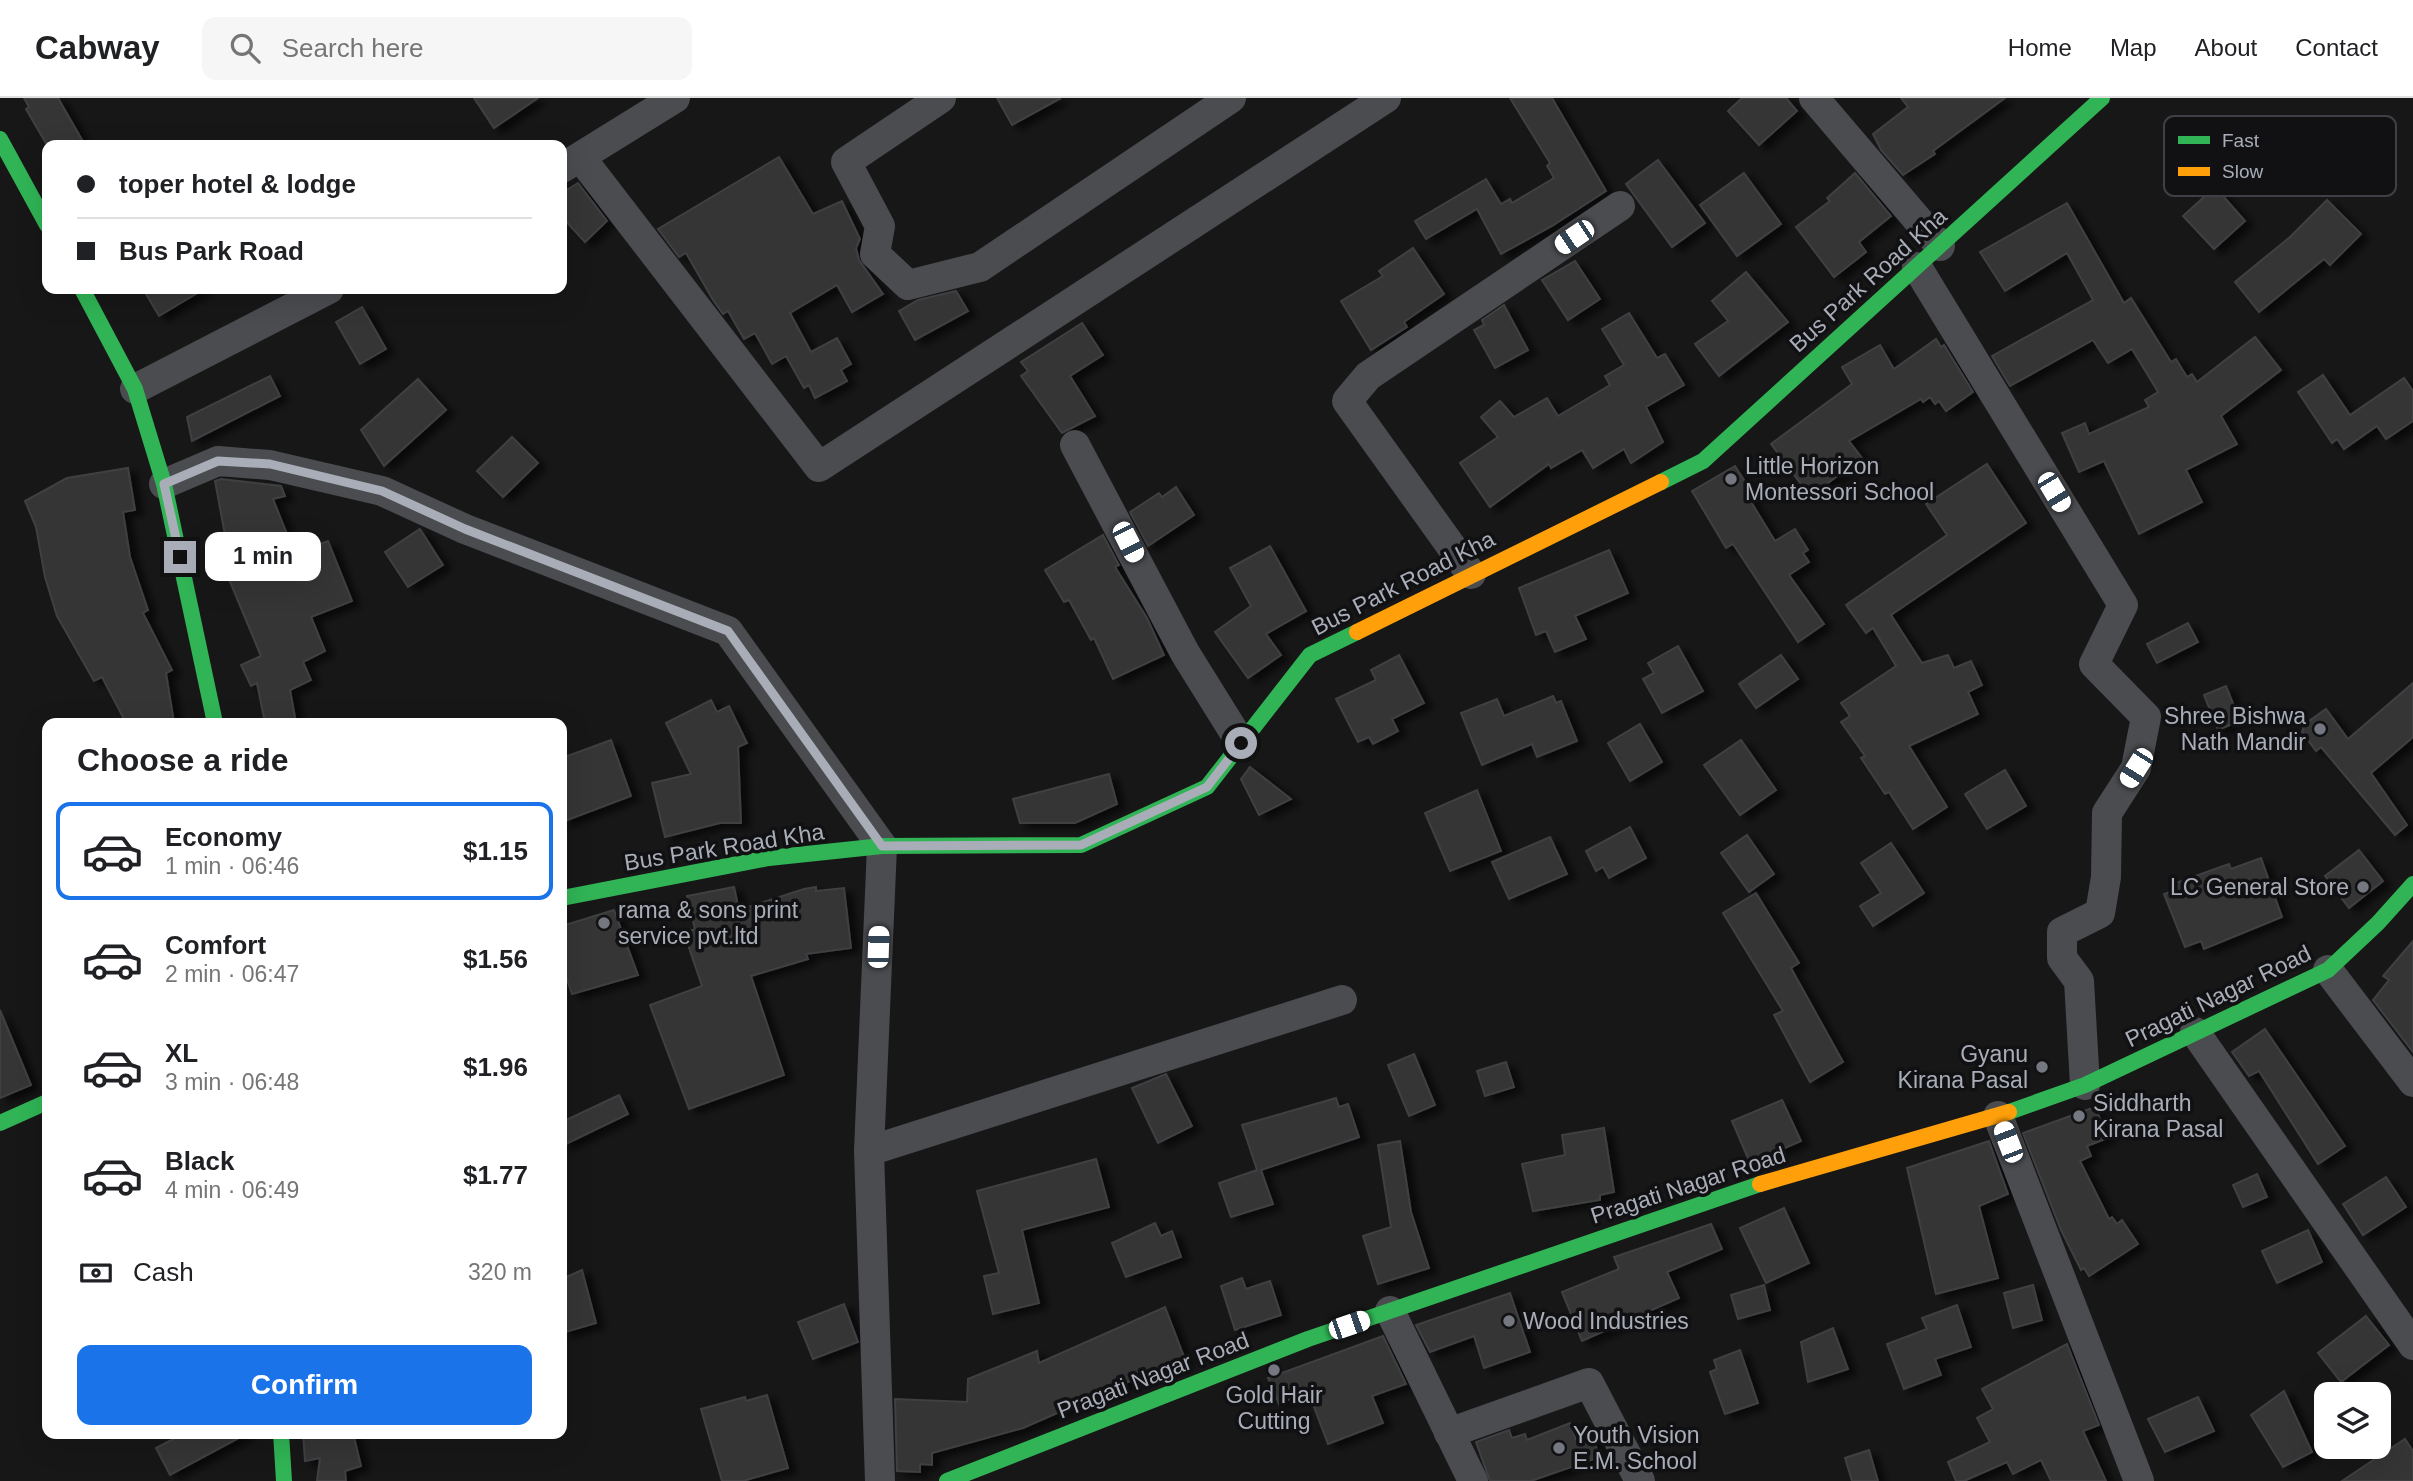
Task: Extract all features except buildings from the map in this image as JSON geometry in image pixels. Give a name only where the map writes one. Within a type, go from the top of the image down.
[{"type":"street","points":[[675,98],[572,163],[819,467],[1386,98]]},
{"type":"street","points":[[941,98],[846,162],[880,226],[875,254],[908,285],[980,267],[1231,98]]},
{"type":"street","points":[[1814,98],[1940,246]]},
{"type":"street","name":"Bus Park Road Kha","points":[[567,897],[769,858],[882,846],[1081,845],[1207,787],[1310,655],[1703,461],[2102,98]]},
{"type":"street","points":[[0,139],[42,216]]},
{"type":"street","points":[[1471,574],[1347,401],[1368,376],[1620,206]]},
{"type":"street","points":[[1917,267],[2123,604],[2094,664],[2146,718],[2136,768],[2107,813],[2106,877],[2100,913],[2062,932],[2062,958],[2079,981],[2085,1085]]},
{"type":"street","points":[[85,294],[135,389],[164,484],[214,718]]},
{"type":"street","points":[[135,389],[319,294]]},
{"type":"street","points":[[1075,445],[1185,653],[1241,743]]},
{"type":"street","points":[[164,484],[218,461],[270,464],[382,491],[465,529],[728,631],[882,846],[869,1151],[880,1481]]},
{"type":"street","name":"Pragati Nagar Road","points":[[947,1481],[1308,1339],[1769,1181],[1998,1116],[2085,1085],[2328,970],[2378,923],[2413,884]]},
{"type":"street","points":[[2328,970],[2413,1082]]},
{"type":"street","points":[[869,1151],[1342,1000]]},
{"type":"street","points":[[2195,1032],[2413,1345]]},
{"type":"street","points":[[0,1123],[42,1104]]},
{"type":"street","points":[[1998,1116],[2139,1481]]},
{"type":"street","points":[[1390,1311],[1473,1481]]},
{"type":"street","points":[[1449,1433],[1589,1383],[1631,1478]]},
{"type":"street","points":[[281,1439],[284,1481]]},
{"type":"traffic: fast","points":[[1661,482],[1703,461],[2102,98]]},
{"type":"traffic: fast","points":[[0,139],[42,216]]},
{"type":"traffic: fast","points":[[85,294],[135,389],[164,484],[214,718]]},
{"type":"traffic: fast","points":[[567,897],[769,858],[882,846],[1081,845],[1207,787],[1310,655],[1357,632]]},
{"type":"traffic: fast","points":[[2009,1112],[2085,1085],[2328,970],[2378,923],[2413,884]]},
{"type":"traffic: fast","points":[[0,1123],[42,1104]]},
{"type":"traffic: fast","points":[[947,1481],[1308,1339],[1760,1184]]},
{"type":"traffic: fast","points":[[281,1439],[284,1481]]},
{"type":"traffic: slow","points":[[1357,632],[1661,482]]},
{"type":"traffic: slow","points":[[1760,1184],[2009,1112]]},
{"type":"place","name":"Little Horizon Montessori School","points":[[1731,479]]},
{"type":"place","name":"Shree Bishwa Nath Mandir","points":[[2320,729]]},
{"type":"place","name":"LC General Store","points":[[2363,887]]},
{"type":"place","name":"rama & sons print service pvt.ltd","points":[[604,923]]},
{"type":"place","name":"Gyanu Kirana Pasal","points":[[2042,1067]]},
{"type":"place","name":"Siddharth Kirana Pasal","points":[[2079,1116]]},
{"type":"place","name":"Wood Industries","points":[[1509,1321]]},
{"type":"place","name":"Gold Hair Cutting","points":[[1274,1370]]},
{"type":"place","name":"Youth Vision E.M. School","points":[[1559,1448]]},
{"type":"route","points":[[180,557],[164,484],[218,461],[270,464],[382,491],[465,529],[728,631],[882,846],[1081,845],[1207,787],[1241,743]]}]
